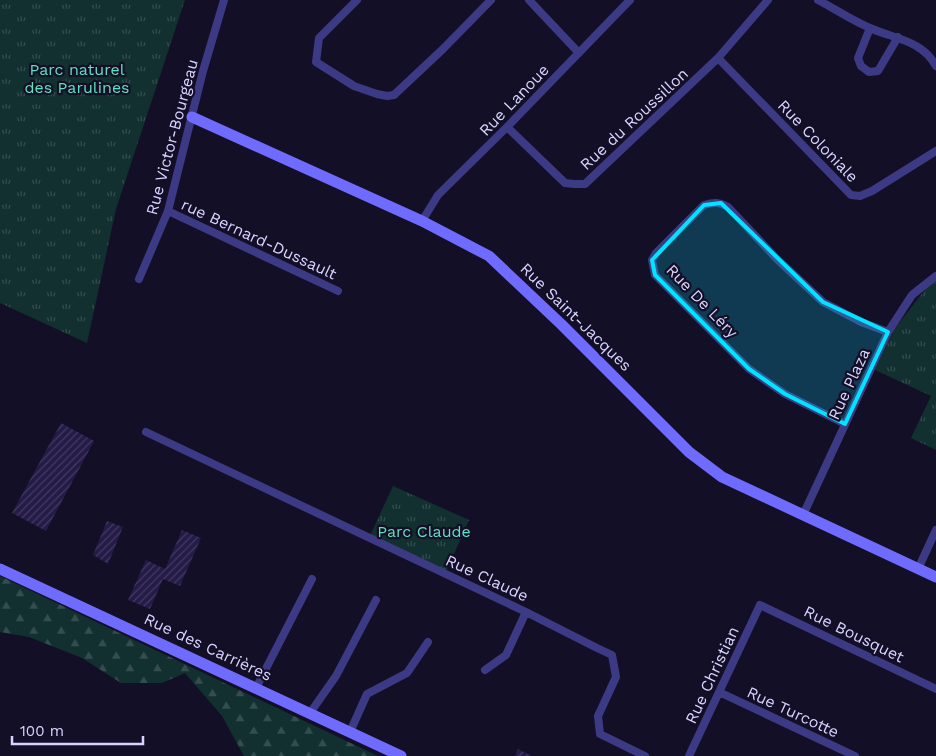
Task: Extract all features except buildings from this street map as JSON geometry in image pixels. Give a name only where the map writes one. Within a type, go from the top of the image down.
[{"type":"street","name":"Rue Victor-Bourgeau","points":[[139,278],[168,211],[203,72],[224,0]]},
{"type":"street","points":[[357,0],[319,38],[316,62],[354,86],[386,96],[398,91],[491,0]]},
{"type":"street","points":[[529,0],[580,53]]},
{"type":"street","name":"Rue Lanoue","points":[[422,222],[438,195],[580,53],[630,0]]},
{"type":"street","name":"Rue du Roussillon","points":[[507,127],[565,183],[585,184],[718,58],[768,0]]},
{"type":"street","points":[[818,0],[870,28],[914,44],[932,59],[936,66]]},
{"type":"street","points":[[870,28],[858,58],[861,66],[869,72],[878,71],[898,37]]},
{"type":"street","name":"Rue Coloniale","points":[[718,58],[851,194],[860,196],[872,191],[936,150]]},
{"type":"street","name":"Rue Saint-Jacques","points":[[192,117],[422,222],[489,256],[562,325],[689,452],[722,476],[936,578]]},
{"type":"street","name":"Rue De Léry","points":[[845,424],[785,394],[749,369],[655,275],[652,260],[656,253],[704,205],[713,202],[721,204],[728,207],[777,259],[823,302],[861,322],[888,332]]},
{"type":"street","name":"rue Bernard-Dussault","points":[[168,211],[338,290]]},
{"type":"street","name":"Rue Plaza","points":[[802,515],[888,332],[912,295],[936,276]]},
{"type":"street","name":"Rue Claude","points":[[146,432],[526,612],[612,655],[616,677],[598,716],[600,734],[645,756]]},
{"type":"street","points":[[918,569],[936,530]]},
{"type":"street","name":"Rue des Carrières","points":[[0,568],[401,756]]},
{"type":"street","points":[[256,688],[312,579]]},
{"type":"street","points":[[310,713],[336,676],[376,600]]},
{"type":"street","name":"Rue Bousquet","points":[[760,605],[936,689]]},
{"type":"street","name":"Rue Christian","points":[[689,756],[760,605]]},
{"type":"street","points":[[485,670],[506,655],[526,612]]},
{"type":"street","points":[[350,732],[367,694],[407,673],[428,642]]},
{"type":"street","name":"Rue Turcotte","points":[[719,692],[855,756]]},
{"type":"highlighted area","points":[[721,203],[823,302],[888,332],[845,424],[785,394],[749,369],[655,275],[652,260],[704,205]]},
{"type":"green space","name":"Parc naturel des Parulines","points":[[0,0],[185,0],[116,209],[87,343],[0,303]]},
{"type":"green space","points":[[936,279],[936,450],[911,438],[931,396],[875,370],[893,331],[931,282]]},
{"type":"green space","name":"Parc Claude","points":[[393,486],[469,520],[445,574],[369,538]]},
{"type":"green space","points":[[0,576],[378,756],[244,756],[222,716],[185,673],[162,683],[121,683],[82,658],[29,637],[0,632]]}]
